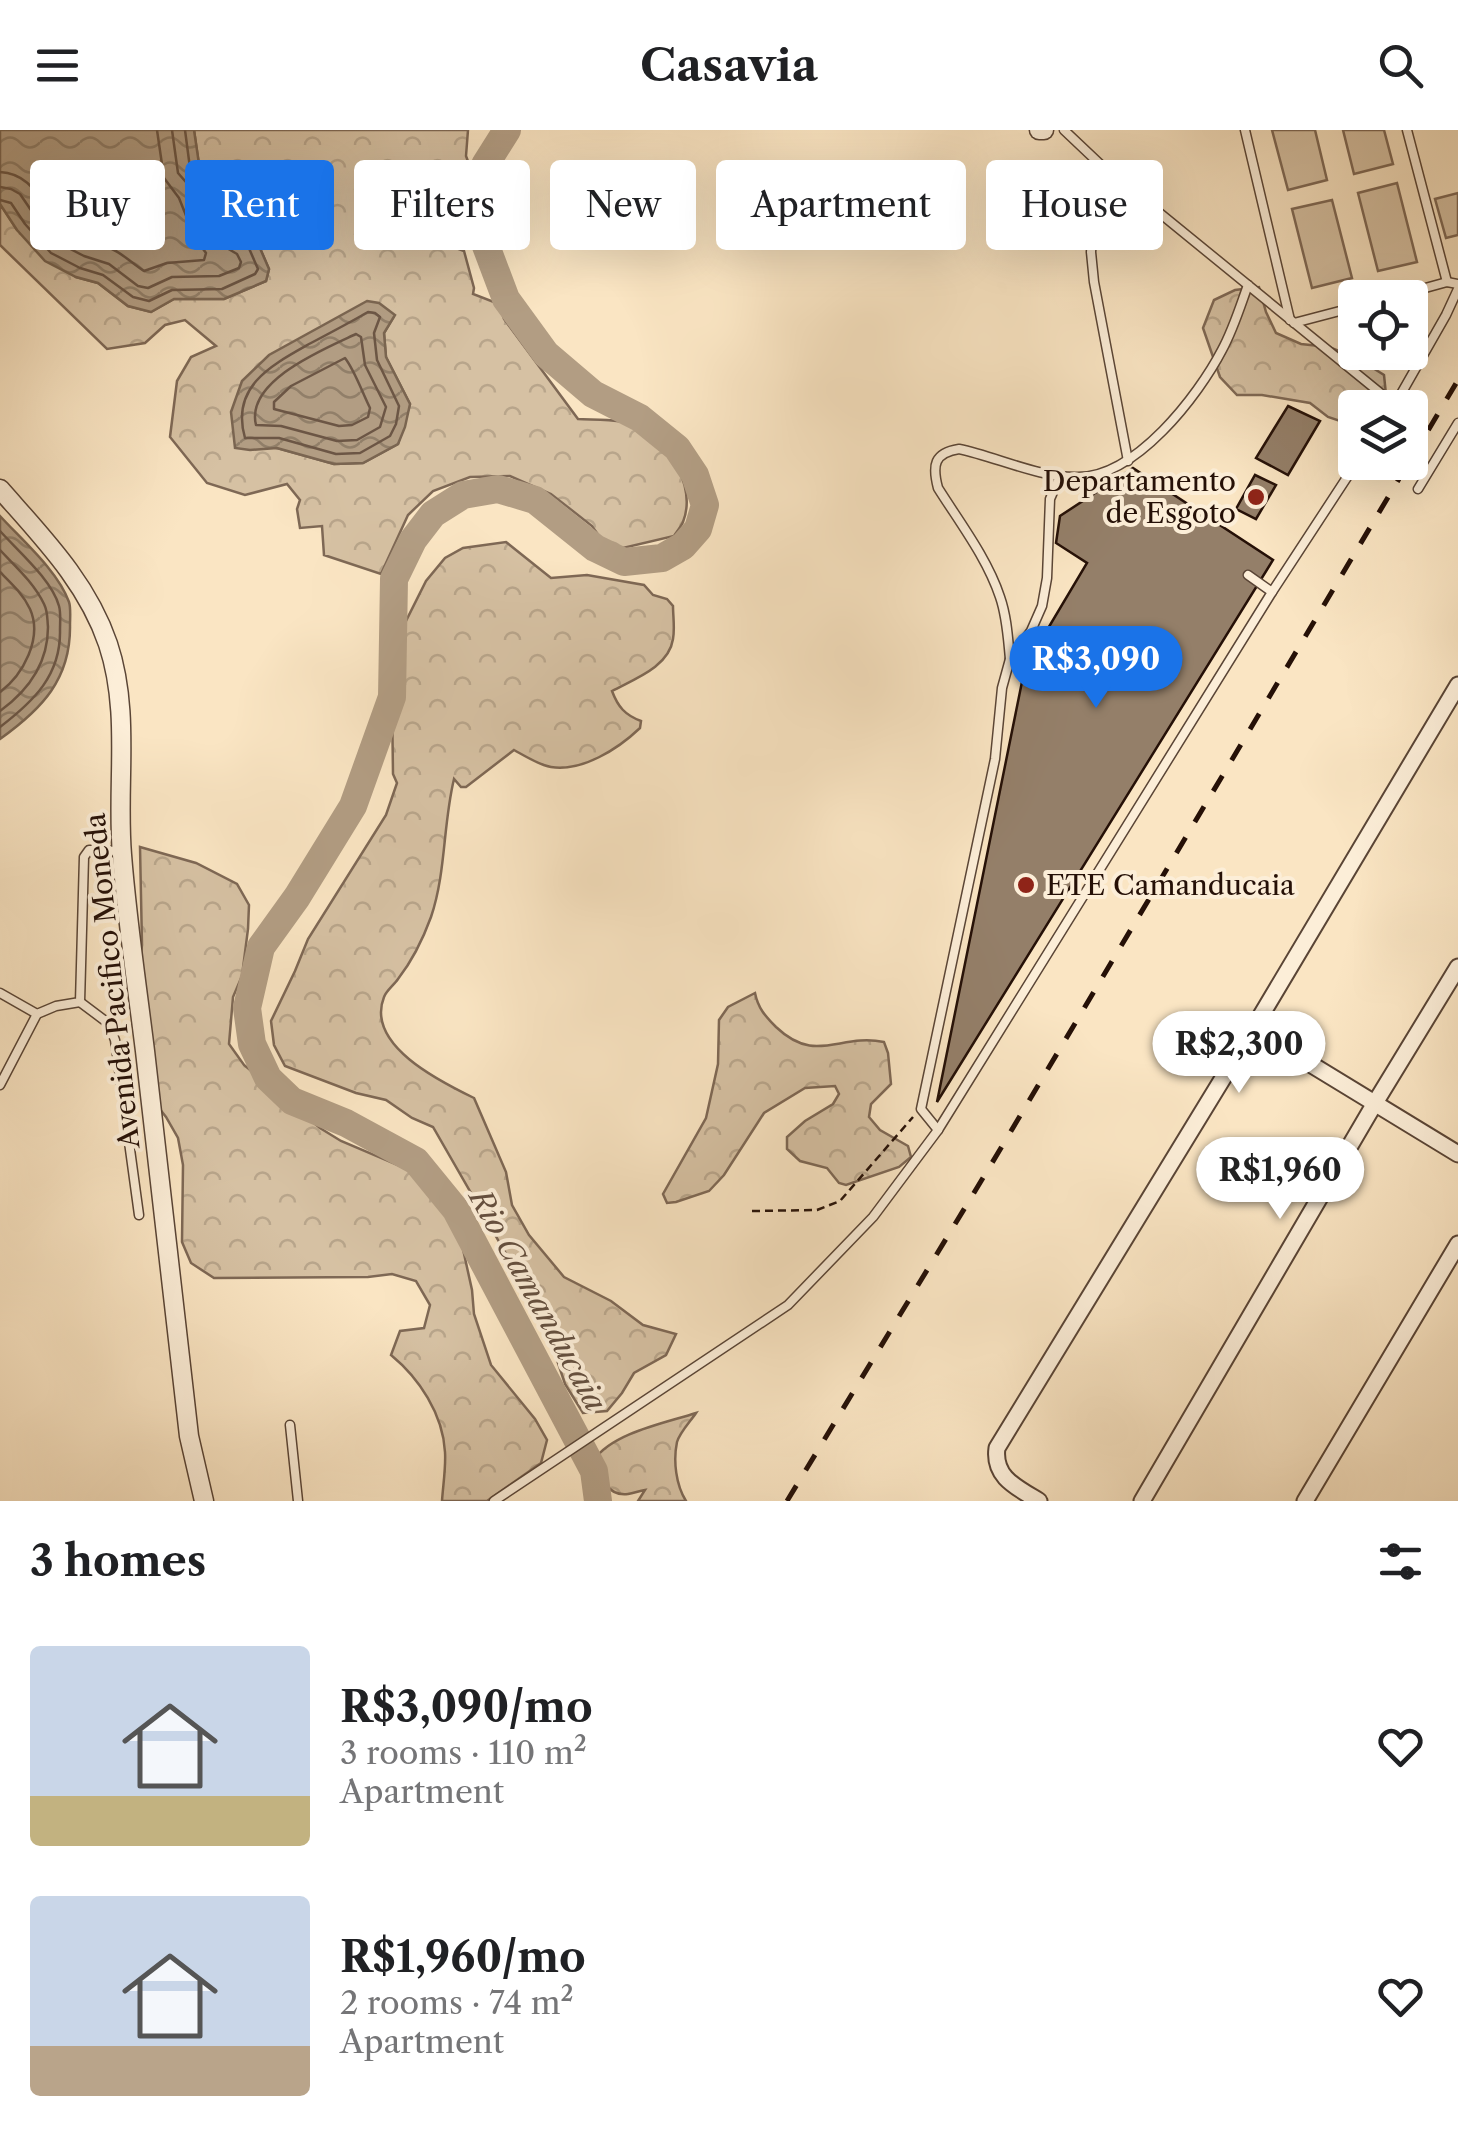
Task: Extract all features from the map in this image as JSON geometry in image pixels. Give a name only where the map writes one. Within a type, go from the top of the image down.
[{"type":"street","name":"Avenida Pacifico Moneda","points":[[0,490],[68,566],[99,620],[121,706],[122,851],[189,1436],[204,1501]]},
{"type":"street","points":[[1038,1501],[999,1471],[997,1448],[1458,685]]},
{"type":"street","points":[[1142,1501],[1458,967]]},
{"type":"street","points":[[1253,1029],[1458,1154]]},
{"type":"street","points":[[1304,1501],[1457,1250]]},
{"type":"lane","points":[[1064,130],[1096,160]]},
{"type":"lane","points":[[1245,130],[1292,322]]},
{"type":"lane","points":[[1407,130],[1447,282]]},
{"type":"lane","points":[[1163,216],[1375,390]]},
{"type":"lane","points":[[1093,250],[1128,461]]},
{"type":"lane","points":[[1403,390],[1458,286],[1447,282],[1428,287]]},
{"type":"lane","points":[[938,1130],[921,1109],[995,759],[1000,701],[1010,660],[1008,628],[1000,598],[986,565],[938,488],[937,460],[945,452],[959,449],[1060,476],[1083,478],[1128,461],[1170,424],[1205,381],[1225,345],[1248,285]]},
{"type":"lane","points":[[1292,322],[1338,311]]},
{"type":"lane","points":[[1418,489],[1458,423]]},
{"type":"lane","points":[[1010,660],[1031,632],[1042,606],[1050,499],[1060,476]]},
{"type":"lane","points":[[494,1501],[788,1305],[873,1218],[938,1130],[1345,480]]},
{"type":"lane","points":[[1248,576],[1272,592]]},
{"type":"lane","points":[[80,1002],[84,856],[89,850],[122,851]]},
{"type":"lane","points":[[0,992],[37,1014]]},
{"type":"lane","points":[[0,1085],[37,1014],[80,1002],[108,1022],[115,1040],[139,1216]]},
{"type":"lane","points":[[290,1426],[298,1501]]},
{"type":"path","points":[[752,1211],[817,1210],[840,1201],[921,1109]]},
{"type":"green space","points":[[194,130],[468,130],[467,160],[354,160],[354,250],[464,251],[473,294],[499,304],[504,319],[578,419],[635,424],[662,443],[683,481],[683,522],[674,536],[623,548],[604,543],[592,526],[551,494],[510,476],[470,477],[433,491],[408,515],[381,574],[324,555],[322,526],[300,528],[300,500],[287,484],[245,495],[207,483],[170,437],[177,381],[191,357],[216,346],[185,320],[165,325],[145,343],[107,349],[0,245],[0,204],[17,230],[30,240],[30,250],[42,250],[76,277],[98,283],[128,306],[151,312],[174,299],[224,299],[266,281],[269,269],[261,250],[334,250],[334,160],[198,160]],"holes":[[[394,316],[384,333],[386,357],[410,404],[398,444],[363,463],[334,464],[277,448]]]},
{"type":"green space","points":[[1272,130],[1315,130],[1327,180],[1288,190]]},
{"type":"green space","points":[[1343,130],[1384,130],[1393,164],[1354,174]]},
{"type":"green space","points":[[1397,183],[1417,262],[1378,271],[1358,193]]},
{"type":"green space","points":[[1458,193],[1458,235],[1446,238],[1435,199]]},
{"type":"green space","points":[[1332,200],[1352,278],[1312,288],[1292,209]]},
{"type":"green space","points":[[1259,287],[1276,333],[1301,344],[1338,351],[1338,370],[1376,370],[1384,375],[1386,390],[1338,390],[1338,420],[1310,403],[1237,395],[1220,377],[1203,328],[1214,300],[1235,290]]},
{"type":"green space","points":[[506,542],[551,578],[587,575],[644,585],[673,606],[673,639],[658,665],[612,691],[623,710],[641,721],[640,728],[621,744],[587,762],[563,768],[542,764],[514,750],[466,787],[454,779],[431,917],[421,942],[385,995],[381,1014],[385,1031],[395,1046],[426,1072],[474,1098],[506,1172],[512,1205],[529,1235],[564,1277],[611,1301],[643,1325],[676,1334],[666,1355],[634,1373],[607,1411],[583,1413],[565,1384],[525,1282],[433,1127],[386,1100],[285,1066],[274,1045],[271,1021],[308,939],[386,815],[397,783],[393,774],[392,699],[404,625],[426,581],[445,558],[463,548]]},
{"type":"green space","points":[[140,847],[196,863],[237,884],[249,905],[242,976],[233,997],[229,1044],[244,1065],[320,1128],[405,1168],[423,1183],[452,1219],[461,1240],[474,1314],[491,1365],[547,1440],[541,1463],[487,1501],[442,1501],[445,1458],[440,1424],[420,1386],[391,1355],[400,1331],[424,1328],[430,1305],[416,1281],[392,1274],[214,1278],[191,1263],[182,1242],[183,1165],[178,1138],[152,1099],[138,978],[142,945]]},
{"type":"green space","points":[[755,993],[772,1023],[803,1044],[884,1042],[891,1084],[871,1104],[869,1117],[880,1130],[908,1146],[911,1157],[899,1167],[846,1185],[839,1183],[827,1168],[800,1161],[787,1149],[787,1137],[833,1104],[839,1094],[835,1086],[805,1088],[764,1113],[724,1175],[709,1191],[667,1203],[663,1194],[706,1118],[718,1064],[719,1020],[728,1007]]},
{"type":"green space","points":[[696,1413],[680,1435],[676,1449],[675,1465],[686,1501],[638,1501],[645,1490],[621,1494],[605,1484],[594,1460],[602,1451],[640,1430]]},
{"type":"water","points":[[0,130],[194,130],[198,160],[185,160],[185,250],[261,250],[269,269],[266,281],[224,299],[174,299],[151,312],[128,306],[98,283],[45,261],[35,250],[165,250],[165,160],[30,160],[30,244],[0,204]]},
{"type":"water","points":[[367,301],[379,303],[395,315],[384,333],[386,357],[410,404],[398,444],[363,463],[334,464],[277,448],[235,448],[231,412],[242,381],[269,355]]},
{"type":"water","points":[[0,516],[57,579],[70,613],[69,644],[59,677],[41,704],[0,739]]},
{"type":"building","points":[[1288,406],[1320,421],[1288,475],[1256,458]]},
{"type":"building","name":"ETE Camanducaia","points":[[1133,468],[1273,560],[937,1102],[1025,667],[1087,563],[1056,543],[1060,516]]},
{"type":"building","name":"Departamento de Esgoto","points":[[1255,475],[1276,485],[1256,519],[1236,509]]},
{"type":"waterway","name":"Rio Camanducaia","points":[[507,130],[485,165],[483,238],[506,299],[546,354],[593,394],[640,418],[677,448],[695,475],[705,505],[698,529],[683,546],[662,558],[624,562],[595,548],[535,500],[498,489],[463,495],[433,514],[413,540],[394,579],[392,697],[353,806],[261,947],[247,1008],[252,1044],[268,1078],[292,1101],[346,1123],[416,1161],[456,1210],[594,1471],[598,1501]]},
{"type":"railway","points":[[1428,431],[1458,380]]},
{"type":"railway","points":[[787,1501],[1398,480]]},
{"type":"place","name":"Departamento de Esgoto","points":[[1256,497]]},
{"type":"place","name":"ETE Camanducaia","points":[[1026,885]]}]
